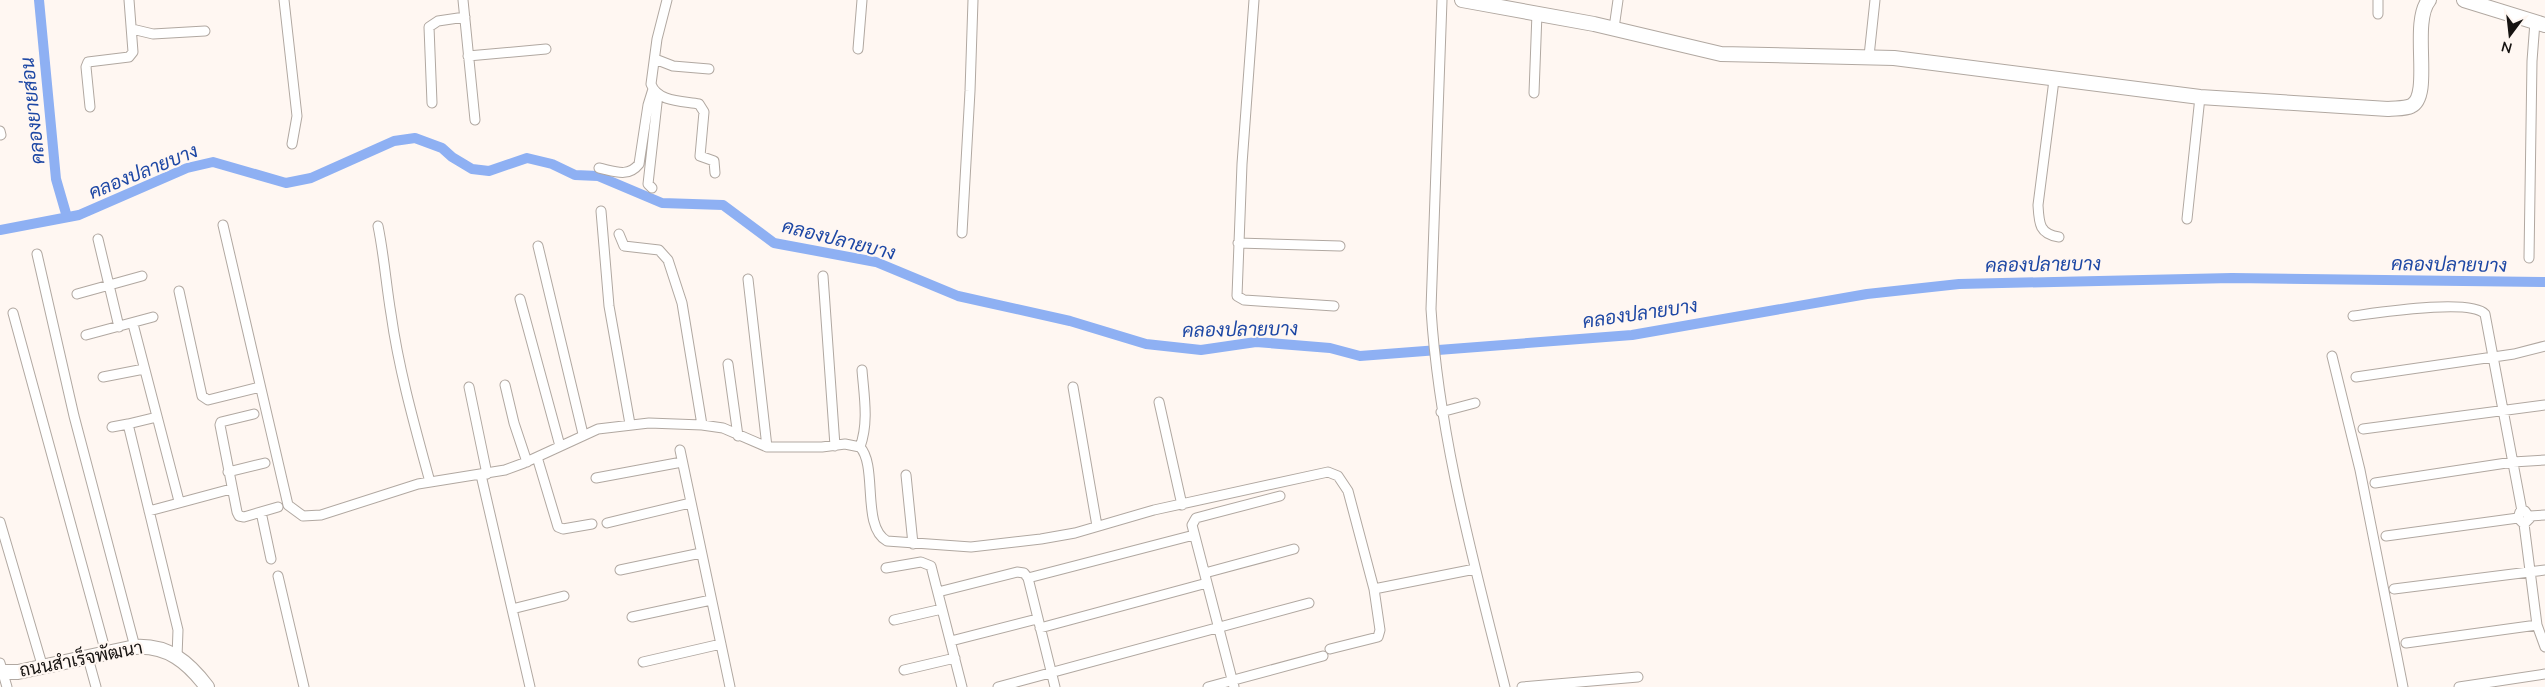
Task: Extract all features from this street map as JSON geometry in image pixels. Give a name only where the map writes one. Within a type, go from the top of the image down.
[{"type":"street","points":[[90,106],[86,67],[88,62],[131,56],[132,29],[129,0]]},
{"type":"street","points":[[284,0],[297,116],[292,144]]},
{"type":"street","points":[[463,0],[475,120]]},
{"type":"street","points":[[652,188],[648,184],[656,92],[654,59],[667,0]]},
{"type":"street","points":[[858,49],[862,0]]},
{"type":"street","points":[[962,233],[970,91],[972,0]]},
{"type":"street","points":[[1254,0],[1236,290],[1239,299],[1334,306]]},
{"type":"street","points":[[1442,0],[1432,309],[1433,341],[1442,412],[1475,569],[1505,687]]},
{"type":"street","points":[[1462,0],[1614,28],[1721,54],[1869,56],[2200,97],[2370,108],[2410,107],[2418,99],[2420,92],[2422,12],[2429,0]]},
{"type":"street","points":[[1614,28],[1618,0]]},
{"type":"street","points":[[1869,56],[1876,0]]},
{"type":"street","points":[[2378,0],[2378,14]]},
{"type":"street","points":[[2464,0],[2540,24],[2532,61],[2529,258]]},
{"type":"street","points":[[1534,93],[1537,13]]},
{"type":"street","points":[[432,103],[429,27],[438,20],[465,17]]},
{"type":"street","points":[[132,29],[153,34],[205,31]]},
{"type":"street","points":[[468,56],[546,49]]},
{"type":"street","points":[[654,59],[674,66],[709,69]]},
{"type":"street","points":[[2054,80],[2038,212],[2040,224],[2046,234],[2058,237]]},
{"type":"street","points":[[599,168],[624,173],[634,170],[638,164],[648,105],[656,92]]},
{"type":"street","points":[[656,92],[699,104],[702,108],[704,112],[700,156],[714,161],[715,173]]},
{"type":"street","points":[[2188,219],[2200,97]]},
{"type":"street","points":[[601,211],[609,306],[630,424]]},
{"type":"street","points":[[222,225],[288,505],[298,514],[321,515],[349,508],[394,491],[430,482],[484,474],[527,462],[583,434],[598,429],[630,424],[702,425],[723,428],[767,447],[835,446],[845,444],[860,447]]},
{"type":"street","points":[[378,226],[384,256],[391,315],[409,404],[430,482]]},
{"type":"street","points":[[618,234],[624,246],[659,250],[668,260],[682,303],[702,425]]},
{"type":"street","points":[[98,239],[119,327]]},
{"type":"street","points":[[1238,243],[1340,246]]},
{"type":"street","points":[[538,246],[583,434]]},
{"type":"street","points":[[37,254],[74,416],[136,647]]},
{"type":"street","points":[[77,294],[142,276]]},
{"type":"street","points":[[823,276],[835,446]]},
{"type":"street","points":[[748,279],[767,447]]},
{"type":"street","points":[[179,291],[202,396],[208,400],[260,386]]},
{"type":"street","points":[[520,299],[560,446]]},
{"type":"street","points":[[2353,316],[2414,308],[2478,308],[2484,314],[2524,517],[2537,625],[2545,647]]},
{"type":"street","points":[[13,313],[106,653]]},
{"type":"street","points":[[86,334],[133,324],[153,317]]},
{"type":"street","points":[[133,324],[179,502]]},
{"type":"street","points":[[2356,377],[2514,354],[2545,346]]},
{"type":"street","points":[[2332,356],[2360,470],[2403,687]]},
{"type":"street","points":[[728,364],[738,436]]},
{"type":"street","points":[[103,377],[144,369]]},
{"type":"street","points":[[862,370],[866,418],[865,433],[860,447],[866,458],[875,526],[880,537],[893,543],[971,547],[1004,544],[1075,533],[1182,505],[1317,474],[1333,474],[1338,476],[1348,491],[1374,589],[1380,630],[1378,637],[1330,649]]},
{"type":"street","points":[[505,385],[514,423],[527,462]]},
{"type":"street","points":[[469,387],[484,474],[530,687]]},
{"type":"street","points":[[1073,387],[1097,526]]},
{"type":"street","points":[[1159,402],[1182,505]]},
{"type":"street","points":[[1442,412],[1475,403]]},
{"type":"street","points":[[2363,429],[2545,405]]},
{"type":"street","points":[[254,414],[222,422],[220,425],[231,489],[239,516],[278,507]]},
{"type":"street","points":[[112,427],[157,417]]},
{"type":"street","points":[[128,424],[178,630],[177,657]]},
{"type":"street","points":[[680,450],[730,687]]},
{"type":"street","points":[[537,457],[558,527],[563,529],[592,524]]},
{"type":"street","points":[[2375,483],[2513,462],[2545,460]]},
{"type":"street","points":[[596,478],[682,462]]},
{"type":"street","points":[[228,472],[265,463]]},
{"type":"street","points":[[906,475],[913,544]]},
{"type":"street","points":[[150,511],[231,489]]},
{"type":"street","points":[[1234,684],[1192,525],[1196,518],[1280,496]]},
{"type":"street","points":[[607,524],[690,504]]},
{"type":"street","points":[[261,512],[271,559]]},
{"type":"street","points":[[2386,536],[2545,515]]},
{"type":"street","points":[[0,522],[43,668]]},
{"type":"street","points":[[1028,578],[1194,535]]},
{"type":"street","points":[[1205,573],[1294,549]]},
{"type":"street","points":[[620,570],[701,553]]},
{"type":"street","points":[[886,568],[927,563],[931,566],[962,687]]},
{"type":"street","points":[[1374,589],[1475,569]]},
{"type":"street","points":[[2394,589],[2545,570]]},
{"type":"street","points":[[938,592],[1017,572],[1024,573],[1028,578],[1055,687]]},
{"type":"street","points":[[278,576],[304,687]]},
{"type":"street","points":[[951,641],[1039,623],[1208,583]]},
{"type":"street","points":[[512,609],[564,596]]},
{"type":"street","points":[[632,617],[711,600]]},
{"type":"street","points":[[998,687],[1309,604]]},
{"type":"street","points":[[894,620],[942,609]]},
{"type":"street","points":[[2406,643],[2537,625]]},
{"type":"street","points":[[643,662],[721,644]]},
{"type":"street","name":"ถนนสำเร็จพัฒนา","points":[[1,669],[18,672],[136,647],[151,646],[166,650],[177,657],[193,670],[206,687]]},
{"type":"street","points":[[1208,687],[1234,684],[1323,656]]},
{"type":"street","points":[[88,658],[96,687]]},
{"type":"street","points":[[904,670],[955,658]]},
{"type":"street","points":[[1,669],[6,687]]},
{"type":"street","points":[[2459,687],[2545,674]]},
{"type":"street","points":[[1522,687],[1638,677]]},
{"type":"waterway","name":"คลองยายส่อน","points":[[39,0],[56,179],[67,217]]},
{"type":"waterway","name":"คลองปลายบาง","points":[[0,230],[79,215],[187,168],[213,162],[286,183],[311,178],[394,141],[415,138],[442,148],[452,157],[472,169],[489,171],[527,158],[552,164],[575,175],[598,176],[662,203],[723,205],[774,243],[876,262],[958,296],[1070,321],[1146,344],[1201,350],[1256,342],[1330,348],[1360,356],[1632,335],[1867,294],[1959,284],[2232,278],[2545,282]]}]
